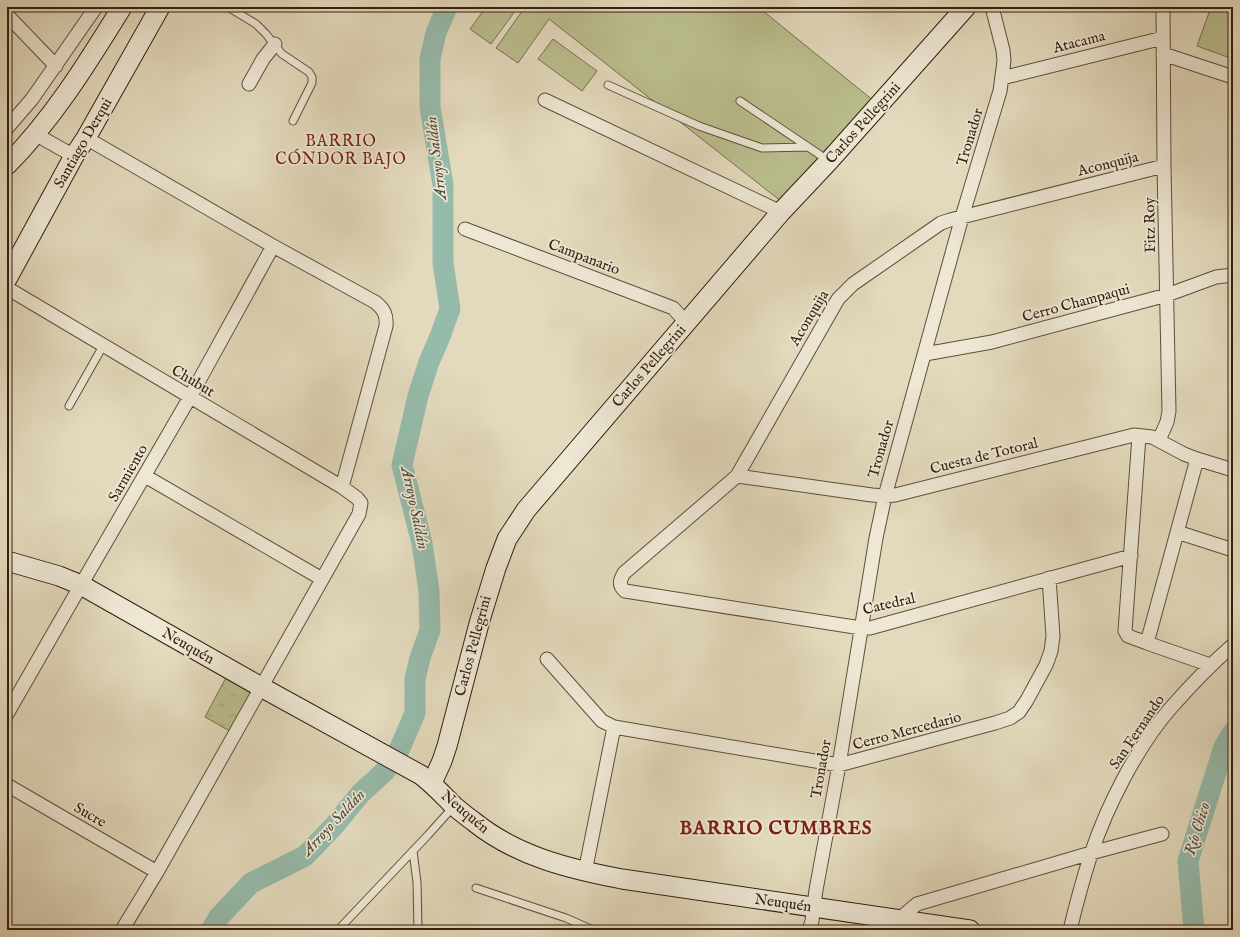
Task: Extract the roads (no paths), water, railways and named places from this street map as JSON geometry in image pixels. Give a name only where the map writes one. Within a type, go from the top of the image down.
[{"type":"main road","points":[[7,166],[35,134],[73,84],[122,7]]},
{"type":"main road","name":"Santiago Derqui","points":[[7,278],[74,156],[86,138],[160,7]]},
{"type":"main road","name":"Carlos Pellegrini","points":[[432,783],[443,756],[488,592],[507,539],[526,510],[781,212],[829,161],[960,9]]},
{"type":"main road","name":"Neuquén","points":[[7,560],[59,576],[80,585],[378,753],[421,775],[432,783],[454,806],[474,823],[515,848],[530,855],[551,863],[585,872],[629,880],[970,930]]},
{"type":"street","points":[[7,128],[32,99],[96,7]]},
{"type":"street","name":"Tronador","points":[[809,930],[812,921],[861,628],[885,496],[962,217],[1000,91],[1004,62],[1003,50],[992,7]]},
{"type":"street","name":"Fitz Roy","points":[[1159,440],[1167,422],[1169,411],[1164,166],[1163,7]]},
{"type":"street","points":[[7,15],[56,66]]},
{"type":"street","name":"Atacama","points":[[1002,78],[1163,38]]},
{"type":"street","points":[[249,84],[263,59],[275,44]]},
{"type":"street","points":[[1163,54],[1233,77]]},
{"type":"street","points":[[545,100],[781,212]]},
{"type":"street","points":[[35,134],[74,156]]},
{"type":"street","points":[[86,138],[273,246],[375,302],[385,312],[387,319],[386,326],[342,487]]},
{"type":"street","name":"Aconquija","points":[[625,591],[621,587],[620,581],[624,573],[737,476],[838,299],[853,284],[941,223],[1164,166]]},
{"type":"street","name":"Campanario","points":[[465,229],[673,308],[686,322]]},
{"type":"street","name":"Sarmiento","points":[[7,714],[80,585],[190,397],[273,246]]},
{"type":"street","name":"Cerro Champaqui","points":[[925,354],[992,342],[1167,295],[1216,277],[1233,275]]},
{"type":"street","name":"Chubut","points":[[7,288],[342,487],[357,498],[361,503],[359,514],[322,579]]},
{"type":"street","name":"Cuesta de Totoral","points":[[737,476],[885,496],[895,495],[1134,435],[1152,437],[1184,454],[1233,470]]},
{"type":"street","points":[[1139,436],[1125,631],[1128,636],[1210,665]]},
{"type":"street","points":[[1147,643],[1197,459]]},
{"type":"street","points":[[122,930],[157,872],[322,579],[145,476]]},
{"type":"street","points":[[1177,532],[1233,550]]},
{"type":"street","name":"Catedral","points":[[625,591],[861,628],[870,628],[1131,556]]},
{"type":"street","name":"Cerro Mercedario","points":[[614,727],[838,765],[848,764],[1010,718],[1019,712],[1027,700],[1046,665],[1050,651],[1053,636],[1049,578]]},
{"type":"street","name":"San Fernando","points":[[1070,930],[1092,853],[1111,806],[1145,743],[1168,711],[1210,665],[1233,645]]},
{"type":"street","points":[[547,659],[602,721],[614,727],[585,872]]},
{"type":"street","name":"Sucre","points":[[7,785],[157,872]]},
{"type":"street","points":[[898,920],[917,904],[1162,834]]},
{"type":"lane","points":[[228,7],[256,24],[275,44],[282,54],[309,72],[312,76],[312,83],[293,121]]},
{"type":"lane","points":[[608,85],[699,126],[762,148],[808,146]]},
{"type":"lane","points":[[740,101],[829,161]]},
{"type":"lane","points":[[69,406],[103,346]]},
{"type":"lane","points":[[338,930],[454,806]]},
{"type":"lane","points":[[413,851],[417,882],[418,930]]},
{"type":"lane","points":[[476,888],[566,918],[593,930]]},
{"type":"waterway","name":"Arroyo Saldán","points":[[211,930],[219,917],[251,883],[305,856],[334,826],[360,794],[385,771],[400,748],[415,713],[415,679],[420,658],[430,630],[429,591],[422,543],[402,465],[418,396],[429,362],[450,309],[443,263],[443,185],[430,107],[430,59],[436,33],[447,7]]},
{"type":"waterway","name":"Río Chico","points":[[1194,930],[1188,861],[1224,747],[1233,732]]},
{"type":"district","name":"BARRIO CÓNDOR BAJO","points":[[341,151]]},
{"type":"district","name":"BARRIO CUMBRES","points":[[776,829]]}]
